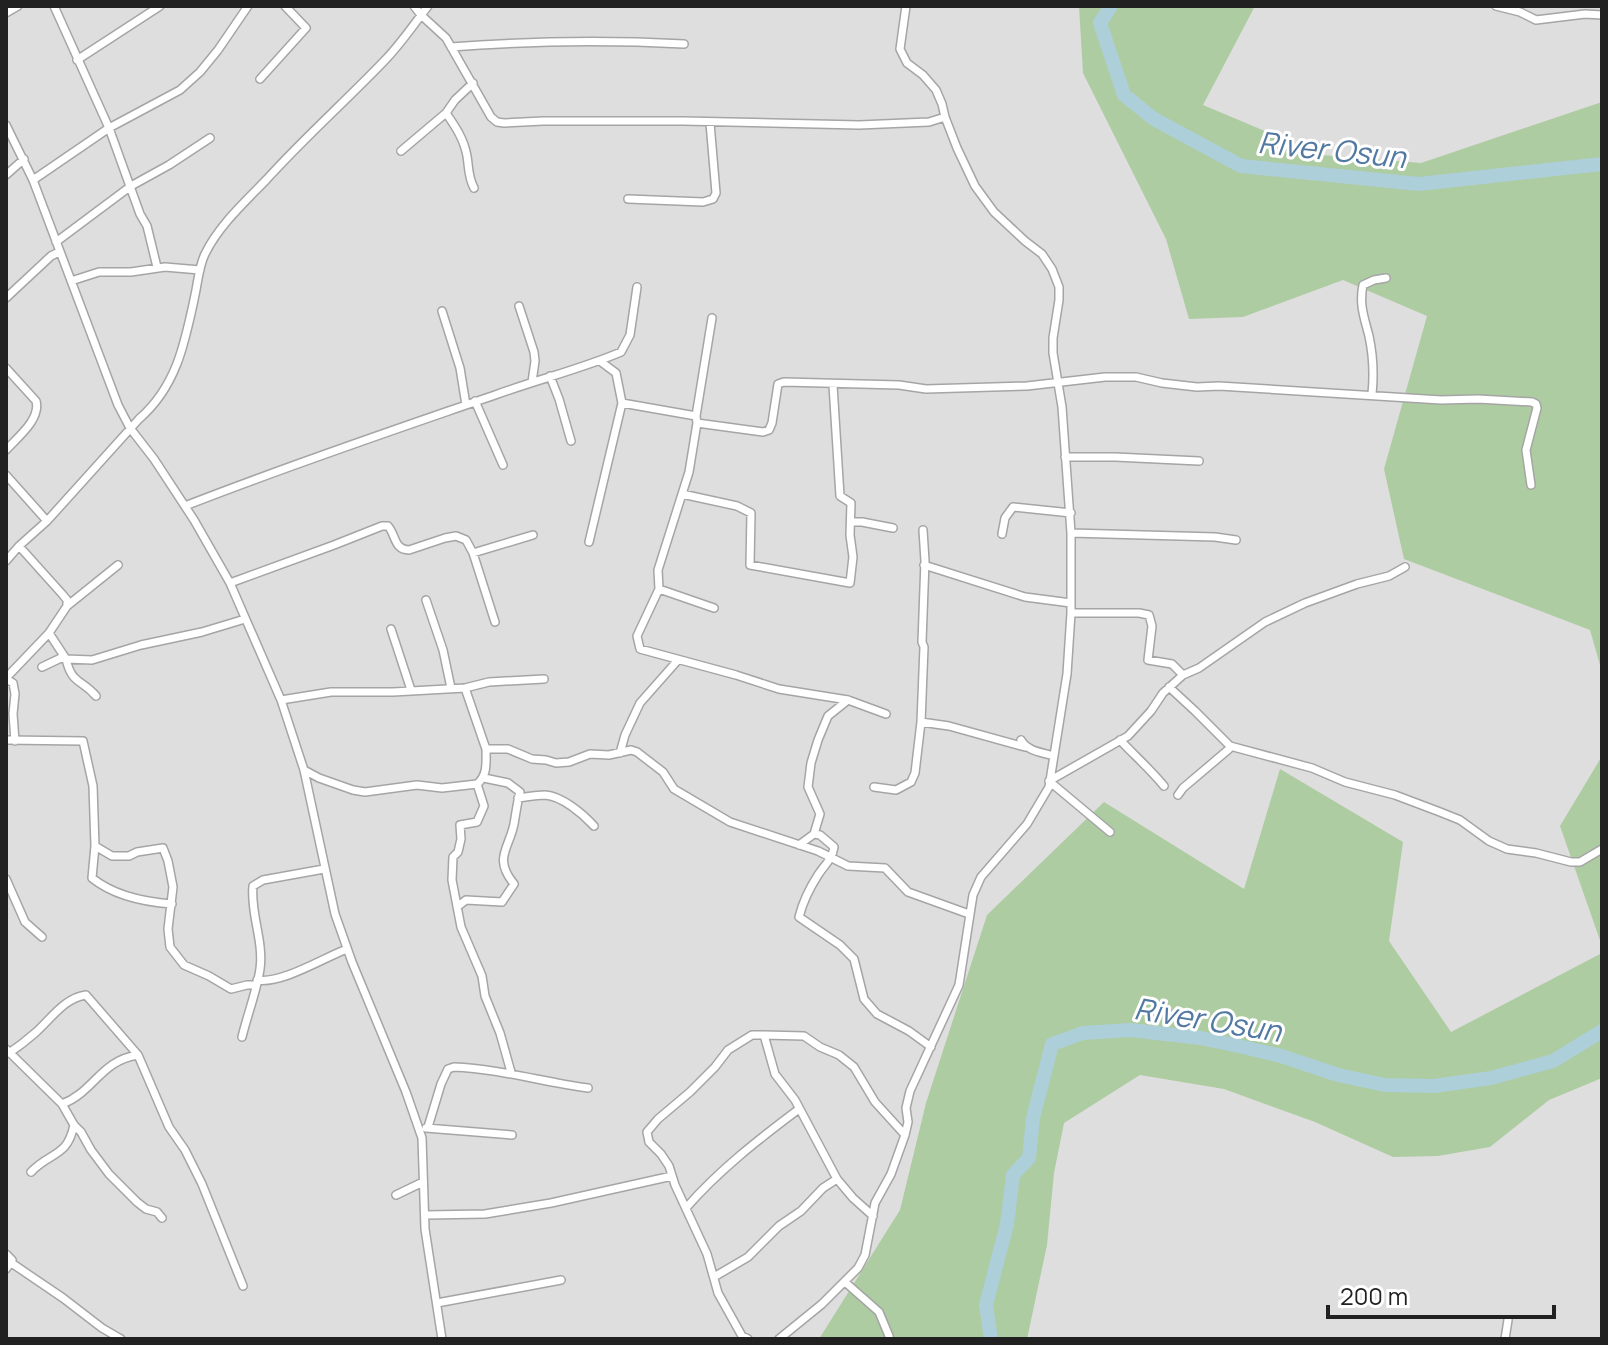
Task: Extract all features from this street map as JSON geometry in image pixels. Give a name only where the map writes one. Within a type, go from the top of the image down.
[{"type":"street","points":[[6,13],[18,6]]},
{"type":"street","points":[[54,6],[109,128],[147,226],[157,267]]},
{"type":"street","points":[[77,60],[160,6]]},
{"type":"street","points":[[33,180],[109,128],[180,90],[218,50],[248,6]]},
{"type":"street","points":[[260,79],[306,28],[285,6]]},
{"type":"street","points":[[414,6],[446,38],[491,117],[497,122],[900,124],[929,122],[945,117]]},
{"type":"street","points":[[6,561],[153,407],[169,384],[185,336],[205,254],[216,237],[304,138],[388,57],[428,6]]},
{"type":"street","points":[[779,1339],[845,1282],[865,1255],[875,1203],[891,1174],[905,1135],[910,1091],[959,985],[973,895],[981,877],[1027,824],[1049,787],[1067,674],[1071,613],[1071,513],[1053,338],[1059,287],[1042,254],[994,212],[975,186],[936,90],[907,63],[900,49],[906,6]]},
{"type":"street","points":[[1496,6],[1536,20],[1602,15]]},
{"type":"street","points":[[451,47],[567,42],[684,44]]},
{"type":"street","points":[[401,151],[446,113],[473,83]]},
{"type":"street","points":[[446,113],[460,133],[474,188]]},
{"type":"street","points":[[628,199],[703,202],[713,199],[716,193],[710,123]]},
{"type":"street","points":[[6,125],[33,180],[118,405],[130,428],[185,506],[230,583],[281,700],[304,770],[335,914],[406,1092],[424,1128]]},
{"type":"street","points":[[56,242],[131,186],[210,138]]},
{"type":"street","points":[[6,175],[24,159]]},
{"type":"street","points":[[6,298],[59,252]]},
{"type":"street","points":[[71,281],[99,272],[131,272],[157,267],[200,270]]},
{"type":"street","points":[[1372,394],[1372,356],[1360,297],[1363,285],[1386,278]]},
{"type":"street","points":[[185,506],[276,471],[621,352],[627,343],[634,315],[637,287]]},
{"type":"street","points":[[519,306],[534,352],[532,382]]},
{"type":"street","points":[[442,311],[460,368],[466,405]]},
{"type":"street","points":[[712,318],[689,472],[658,570],[659,589],[637,636],[640,649],[779,689],[848,700],[886,714]]},
{"type":"street","points":[[589,542],[622,403],[616,373],[600,361]]},
{"type":"street","points":[[6,368],[36,401],[37,407],[35,415],[6,450]]},
{"type":"street","points":[[550,376],[571,441]]},
{"type":"street","points":[[622,403],[763,432],[769,430],[772,423],[778,384],[784,382],[899,385],[926,389],[1057,384],[1105,377],[1136,377],[1197,387],[1532,402],[1537,408],[1526,450],[1531,485]]},
{"type":"street","points":[[682,494],[737,506],[751,513],[750,565],[850,583],[853,557],[851,503],[840,496],[833,385]]},
{"type":"street","points":[[475,401],[503,465]]},
{"type":"street","points":[[1065,457],[1199,461]]},
{"type":"street","points":[[6,475],[47,521]]},
{"type":"street","points":[[1002,534],[1005,518],[1013,507],[1071,513]]},
{"type":"street","points":[[851,522],[893,528]]},
{"type":"street","points":[[230,583],[382,526],[392,530],[398,546],[403,550],[456,536],[466,540],[473,553],[495,622]]},
{"type":"street","points":[[874,787],[896,790],[911,782],[915,773],[924,647],[923,530]]},
{"type":"street","points":[[1071,533],[1236,540]]},
{"type":"street","points":[[473,553],[533,535]]},
{"type":"street","points":[[19,546],[63,595],[67,606]]},
{"type":"street","points":[[118,565],[67,606],[49,633],[6,678],[13,683],[15,694],[10,740],[83,741],[93,786],[95,846],[92,878],[125,895],[172,904]]},
{"type":"street","points":[[924,565],[1025,597],[1071,603]]},
{"type":"street","points":[[1049,781],[1128,736],[1183,675],[1199,668],[1265,622],[1305,603],[1389,576],[1405,567]]},
{"type":"street","points":[[659,589],[714,608]]},
{"type":"street","points":[[426,600],[443,650],[451,688]]},
{"type":"street","points":[[1071,613],[1149,615],[1152,626],[1148,660],[1172,664],[1183,675]]},
{"type":"street","points":[[42,667],[65,658],[92,660],[131,647],[245,619]]},
{"type":"street","points":[[391,629],[411,690]]},
{"type":"street","points":[[49,633],[74,679],[96,696]]},
{"type":"street","points":[[620,753],[640,703],[678,660]]},
{"type":"street","points":[[281,700],[331,692],[465,688],[489,682],[544,679]]},
{"type":"street","points":[[1169,687],[1230,746],[1395,795],[1460,820],[1489,841],[1507,849],[1571,862],[1580,862],[1602,849]]},
{"type":"street","points":[[465,688],[486,749],[486,766],[480,781],[484,806],[477,822],[460,825],[461,839],[458,852],[453,857],[452,880],[461,927],[482,976],[485,996],[511,1072]]},
{"type":"street","points":[[799,845],[814,834],[820,814],[808,787],[811,763],[828,716],[848,700]]},
{"type":"street","points":[[921,722],[1023,744],[1054,756]]},
{"type":"street","points":[[1120,740],[1164,786]]},
{"type":"street","points":[[1178,795],[1230,746]]},
{"type":"street","points":[[486,749],[508,749],[532,759],[556,763],[590,754],[609,755],[631,750],[644,756],[663,772],[674,789],[730,822],[799,845],[848,866],[885,868],[908,892],[969,914]]},
{"type":"street","points":[[304,770],[319,778],[365,792],[417,785],[442,788],[480,781],[508,783],[520,792],[514,826],[503,854],[507,875],[514,884],[502,902],[466,900],[457,907]]},
{"type":"street","points":[[1049,781],[1110,832]]},
{"type":"street","points":[[518,798],[546,795],[557,798],[594,826]]},
{"type":"street","points":[[814,834],[820,835],[834,847],[832,858],[803,900],[799,917],[840,945],[854,959],[864,999],[877,1014],[931,1047]]},
{"type":"street","points":[[95,846],[112,856],[129,856],[163,848],[173,887],[168,929],[170,947],[184,965],[231,989],[285,975],[347,949]]},
{"type":"street","points":[[242,1037],[260,968],[253,886],[263,880],[324,869]]},
{"type":"street","points":[[6,879],[25,922],[42,937]]},
{"type":"street","points":[[162,1218],[137,1202],[109,1174],[62,1104],[8,1051],[33,1035],[70,1000],[83,994],[95,1003],[138,1055],[169,1127],[202,1184],[243,1286]]},
{"type":"street","points":[[748,1339],[742,1336],[718,1293],[707,1254],[669,1166],[649,1142],[647,1132],[715,1067],[728,1050],[752,1035],[764,1035],[804,1036],[839,1055],[854,1067],[875,1102],[905,1135]]},
{"type":"street","points":[[764,1035],[775,1074],[799,1109],[837,1179],[873,1216]]},
{"type":"street","points":[[62,1104],[72,1100],[114,1062],[138,1055]]},
{"type":"street","points":[[442,1339],[425,1229],[423,1147],[424,1128],[448,1069],[465,1067],[511,1072],[588,1088]]},
{"type":"street","points":[[686,1208],[724,1169],[799,1109]]},
{"type":"street","points":[[70,1142],[74,1125]]},
{"type":"street","points":[[424,1128],[512,1135]]},
{"type":"street","points":[[31,1172],[81,1132]]},
{"type":"street","points":[[425,1215],[485,1214],[672,1176]]},
{"type":"street","points":[[714,1277],[748,1257],[779,1226],[837,1179]]},
{"type":"street","points":[[396,1195],[423,1182]]},
{"type":"street","points":[[7,1262],[121,1339]]},
{"type":"street","points":[[437,1303],[561,1280]]},
{"type":"street","points":[[845,1282],[879,1312],[889,1336]]},
{"type":"street","points":[[1505,1339],[1508,1320]]},
{"type":"shaded area","points":[[6,6],[1602,6],[1602,1339],[6,1339]]},
{"type":"green space","points":[[1079,6],[1255,6],[1203,105],[1322,155],[1421,163],[1602,102],[1602,672],[1590,630],[1404,559],[1384,469],[1427,316],[1343,280],[1243,317],[1189,319],[1166,239],[1083,73]]},
{"type":"green space","points":[[1602,756],[1602,946],[1560,826]]},
{"type":"green space","points":[[1280,769],[1403,842],[1389,941],[1451,1032],[1602,953],[1602,1078],[1549,1100],[1490,1147],[1438,1156],[1393,1157],[1315,1122],[1224,1089],[1140,1075],[1064,1123],[1054,1173],[1047,1245],[1027,1339],[819,1339],[900,1210],[926,1103],[987,915],[1104,802],[1244,889]]},
{"type":"waterway","name":"River Osun","points":[[1111,6],[1100,23],[1124,95],[1154,119],[1241,166],[1419,184],[1602,164]]},
{"type":"waterway","name":"River Osun","points":[[991,1339],[986,1305],[1007,1224],[1013,1175],[1029,1158],[1033,1118],[1052,1044],[1083,1033],[1130,1030],[1201,1038],[1243,1047],[1338,1075],[1385,1085],[1434,1086],[1491,1078],[1553,1061],[1602,1031]]}]
